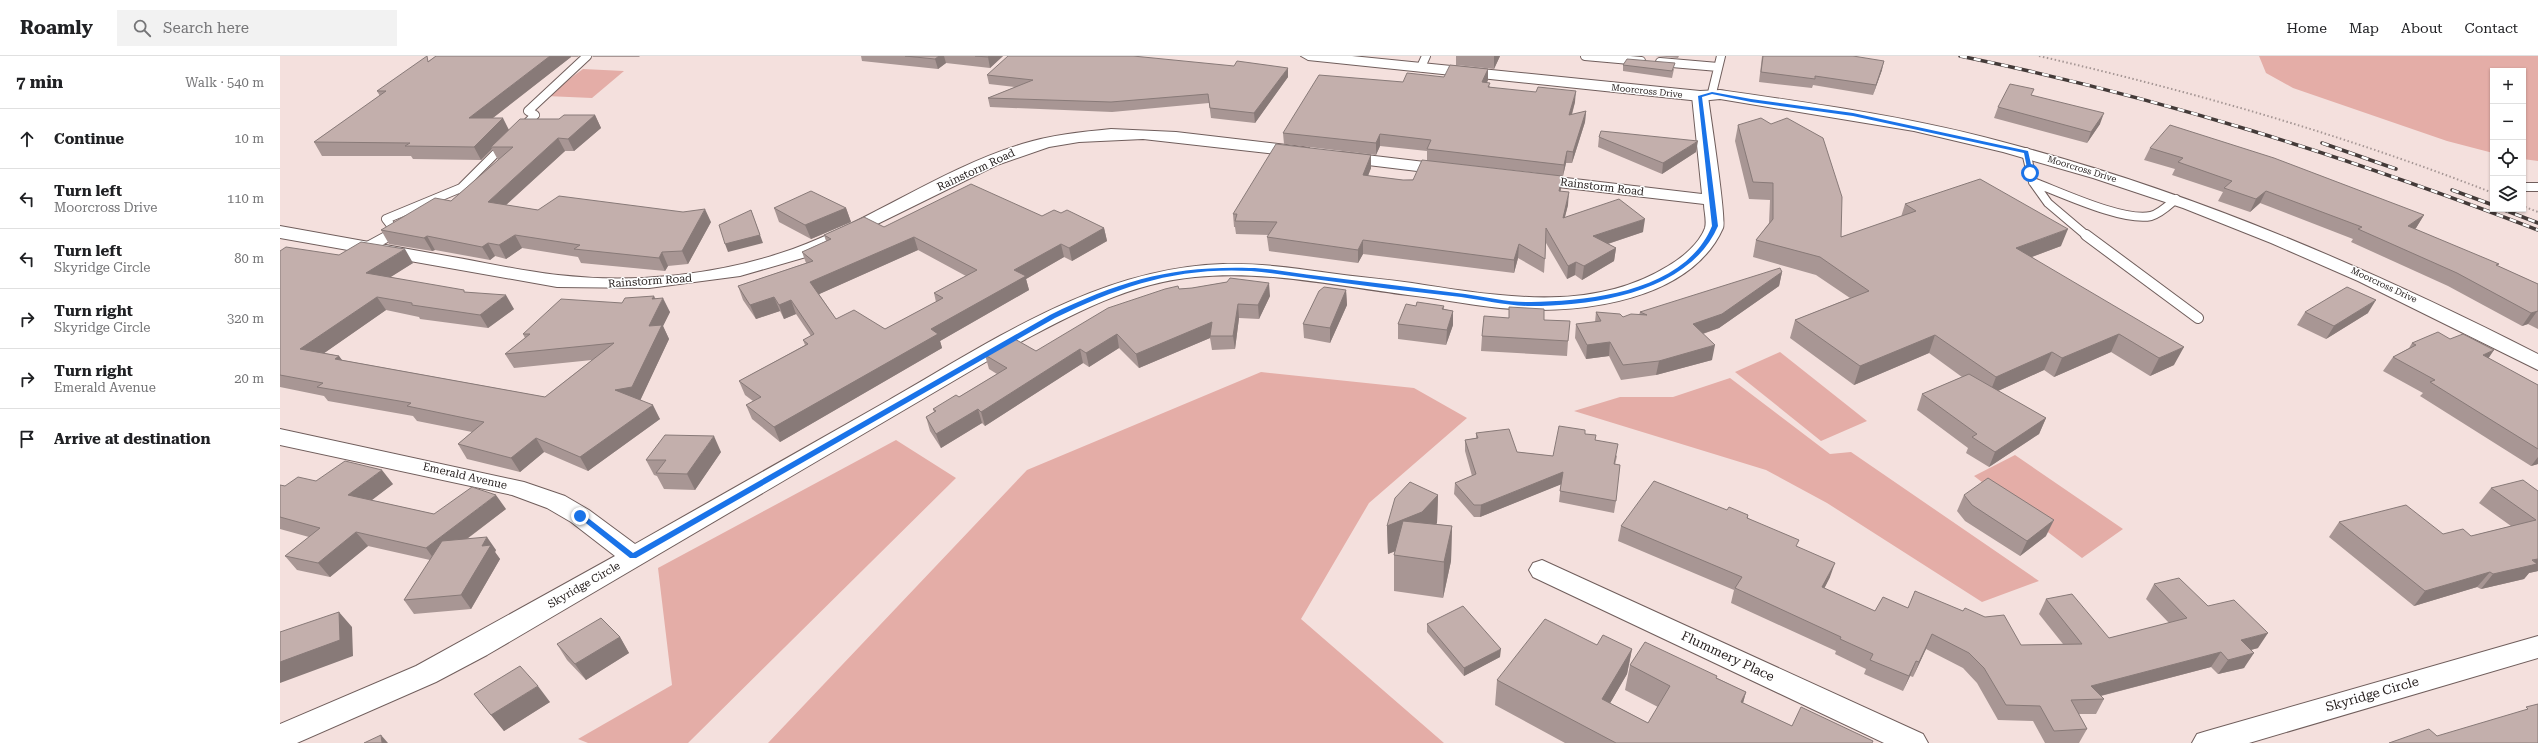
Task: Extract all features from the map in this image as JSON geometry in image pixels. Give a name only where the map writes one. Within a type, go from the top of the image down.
[{"type":"street","name":"Moorcross Drive","points":[[1308,56],[1423,62],[1706,94],[1853,114],[2026,152],[2176,199],[2284,240],[2382,283],[2538,363]]},
{"type":"street","name":"Skyridge Circle","points":[[280,737],[426,674],[478,647],[633,556],[1006,342],[1079,303],[1121,285],[1170,273],[1250,270],[1530,304],[1596,299],[1640,288],[1660,280],[1682,267],[1710,239],[1715,226],[1712,200],[1706,94]]},
{"type":"street","name":"Rainstorm Road","points":[[280,232],[558,281],[594,284],[663,282],[732,272],[801,252],[1000,157],[1056,140],[1097,135],[1149,135],[1468,172]]},
{"type":"street","name":"Rainstorm Road","points":[[1515,177],[1712,200]]},
{"type":"street","name":"Emerald Avenue","points":[[280,437],[516,488],[556,502],[574,513],[633,556]]},
{"type":"street","name":"Flummery Place","points":[[1542,570],[1913,743]]},
{"type":"street","name":"Skyridge Circle","points":[[2207,743],[2538,647]]},
{"type":"lane","points":[[366,248],[396,232],[386,219],[461,188],[535,115],[528,111],[587,56]]},
{"type":"lane","points":[[1585,56],[1718,67]]},
{"type":"lane","points":[[1706,94],[1718,67],[1721,56]]},
{"type":"lane","points":[[2026,152],[2033,182],[2044,199],[2066,219],[2198,318]]},
{"type":"lane","points":[[2033,182],[2121,213],[2142,218],[2157,213],[2176,199]]},
{"type":"lane","points":[[2526,187],[2538,187]]},
{"type":"path","points":[[2039,56],[2134,79],[2263,114],[2410,161],[2490,192]]},
{"type":"path","points":[[2526,207],[2538,212]]},
{"type":"shaded area","points":[[2259,56],[2538,56],[2538,161],[2526,159],[2526,68],[2490,68],[2490,152],[2447,141],[2293,88],[2266,73]]},
{"type":"shaded area","points":[[583,69],[624,71],[592,98],[546,96]]},
{"type":"shaded area","points":[[1780,352],[1867,421],[1821,441],[1735,372]]},
{"type":"shaded area","points":[[1261,372],[1414,388],[1467,418],[1369,503],[1301,619],[1444,743],[768,743],[1027,470]]},
{"type":"shaded area","points":[[1730,378],[1830,454],[1851,452],[2039,581],[1982,602],[1827,503],[1766,470],[1574,411],[1620,397],[1673,397]]},
{"type":"shaded area","points":[[896,440],[956,478],[688,743],[588,743],[578,739],[672,685],[658,568]]},
{"type":"shaded area","points":[[2015,455],[2123,529],[2082,558],[1974,476]]},
{"type":"building","points":[[427,56],[428,62],[436,56],[550,56],[469,118],[503,118],[474,147],[405,146],[410,143],[314,142],[386,91],[377,91]]},
{"type":"building","points":[[905,56],[939,56],[935,59]]},
{"type":"building","points":[[1008,56],[1133,56],[1234,66],[1237,61],[1288,68],[1254,113],[1210,108],[1208,94],[1111,102],[988,98],[1033,80],[987,75]]},
{"type":"building","points":[[1763,56],[1853,56],[1884,61],[1876,85],[1815,76],[1815,79],[1761,72]]},
{"type":"building","points":[[1627,59],[1675,63],[1672,71],[1623,65]]},
{"type":"building","points":[[1450,65],[1488,69],[1482,82],[1490,83],[1488,87],[1536,92],[1538,87],[1576,91],[1569,115],[1586,111],[1573,152],[1567,151],[1564,165],[1427,149],[1431,140],[1380,134],[1376,143],[1283,133],[1319,75],[1403,82],[1407,73],[1444,77]]},
{"type":"building","points":[[2010,84],[2034,89],[2031,95],[2104,113],[2091,132],[1998,107]]},
{"type":"building","points":[[564,115],[595,115],[568,139],[558,138],[488,202],[538,210],[559,196],[683,212],[705,209],[682,251],[662,252],[659,258],[574,249],[580,245],[515,235],[499,245],[488,243],[482,247],[427,236],[424,238],[381,230],[435,198],[451,201],[513,147],[491,147],[520,119],[559,119]]},
{"type":"building","points":[[1761,118],[1771,124],[1787,118],[1823,138],[1842,197],[1841,237],[1916,211],[1905,204],[1980,179],[2068,229],[2016,248],[2184,347],[2159,358],[2119,334],[2062,358],[2052,352],[1996,377],[1935,335],[1860,366],[1795,320],[1869,291],[1820,257],[1756,240],[1773,219],[1773,183],[1753,182],[1738,125]]},
{"type":"building","points":[[2170,125],[2274,158],[2424,215],[2408,226],[2499,264],[2496,265],[2538,284],[2538,311],[2531,313],[2457,273],[2358,229],[2362,227],[2266,191],[2256,199],[2224,188],[2232,181],[2178,162],[2183,158],[2150,148]]},
{"type":"building","points":[[1601,131],[1698,141],[1663,163],[1599,137]]},
{"type":"building","points":[[1276,144],[1371,155],[1363,175],[1403,180],[1413,180],[1422,160],[1562,176],[1559,191],[1569,192],[1563,218],[1619,199],[1645,219],[1593,236],[1616,248],[1584,266],[1576,262],[1568,266],[1546,228],[1545,259],[1519,244],[1514,260],[1363,240],[1358,250],[1267,237],[1277,222],[1235,221],[1237,214],[1233,214]]},
{"type":"building","points":[[971,184],[1042,216],[1054,210],[1061,213],[1067,210],[1104,228],[1069,248],[1061,244],[1014,270],[1026,276],[931,329],[938,334],[774,427],[746,405],[761,397],[739,381],[808,344],[803,340],[814,334],[791,300],[779,305],[774,297],[750,305],[738,286],[813,261],[802,252],[831,239],[824,235],[864,217],[884,227]],"holes":[[[914,237],[977,270],[934,293],[943,298],[885,329],[854,310],[836,319],[810,282]]]},
{"type":"building","points":[[811,191],[846,208],[805,225],[774,208]]},
{"type":"building","points":[[751,210],[760,235],[725,244],[719,225]]},
{"type":"building","points":[[361,242],[405,249],[366,273],[464,290],[464,292],[506,295],[480,315],[412,305],[412,303],[377,297],[300,349],[339,356],[335,359],[545,397],[614,343],[505,354],[530,334],[523,334],[561,299],[622,303],[625,298],[654,296],[652,299],[663,298],[649,326],[662,325],[632,387],[615,390],[653,405],[580,457],[536,438],[511,458],[458,444],[484,422],[407,406],[411,403],[317,387],[323,383],[280,375],[280,251],[286,247],[339,255]]},
{"type":"building","points":[[1780,268],[1782,272],[1722,314],[1693,324],[1715,345],[1659,361],[1623,365],[1610,342],[1587,345],[1576,324],[1601,321],[1596,312],[1620,314],[1623,317],[1631,314],[1647,315],[1640,312]]},
{"type":"building","points":[[1230,278],[1269,283],[1258,305],[1238,304],[1233,336],[1210,336],[1212,322],[1136,354],[1117,334],[1086,353],[1080,349],[981,412],[978,409],[936,434],[926,417],[936,411],[933,409],[956,395],[959,397],[1007,368],[985,355],[1013,338],[1036,351],[1108,308],[1165,289],[1178,286],[1179,289],[1192,288],[1227,282]]},
{"type":"building","points":[[1324,287],[1346,290],[1330,328],[1303,324],[1319,291]]},
{"type":"building","points":[[2347,287],[2376,300],[2334,326],[2305,312]]},
{"type":"building","points":[[1417,302],[1444,306],[1442,309],[1453,311],[1447,330],[1398,324],[1406,304],[1416,306]]},
{"type":"building","points":[[1509,307],[1544,309],[1544,320],[1570,321],[1568,341],[1482,336],[1484,316],[1509,318]]},
{"type":"building","points":[[2438,332],[2450,339],[2463,334],[2494,350],[2483,355],[2538,385],[2538,449],[2430,382],[2435,380],[2393,357],[2416,345],[2412,343]]},
{"type":"building","points":[[1969,374],[2046,418],[1995,452],[1972,437],[1977,434],[1922,394]]},
{"type":"building","points":[[1559,426],[1585,430],[1585,434],[1596,435],[1595,440],[1618,444],[1614,464],[1620,465],[1616,501],[1560,491],[1563,472],[1481,505],[1474,505],[1455,483],[1476,474],[1465,440],[1478,438],[1476,433],[1509,429],[1517,452],[1553,456]]},
{"type":"building","points":[[665,435],[714,436],[687,474],[656,473],[666,460],[646,460]]},
{"type":"building","points":[[345,461],[382,470],[348,495],[434,514],[472,487],[496,495],[426,548],[356,532],[318,563],[285,556],[320,528],[280,517],[280,485],[285,486],[298,477],[316,481]]},
{"type":"building","points":[[1988,478],[2054,520],[2027,541],[1972,505],[1964,495]]},
{"type":"building","points":[[2523,480],[2538,491],[2538,559],[2532,560],[2537,564],[2493,574],[2490,572],[2425,591],[2339,522],[2406,505],[2443,534],[2463,529],[2471,536],[2536,520],[2491,488]]},
{"type":"building","points":[[1654,481],[1727,510],[1729,507],[1748,515],[1747,518],[1799,540],[1796,546],[1835,563],[1822,587],[1875,611],[1883,597],[1908,608],[1915,591],[1963,611],[1965,608],[1985,617],[2004,615],[2021,645],[2082,644],[2046,599],[2072,594],[2109,638],[2187,618],[2154,584],[2179,578],[2208,606],[2234,600],[2268,633],[2241,640],[2254,653],[2228,660],[2221,652],[2091,686],[2104,699],[2071,700],[2087,729],[2054,731],[2040,706],[2006,705],[1984,668],[1969,653],[1932,634],[1919,662],[1916,661],[1909,676],[1870,660],[1873,654],[1840,639],[1841,637],[1735,588],[1742,577],[1621,526]]},
{"type":"building","points":[[1410,482],[1438,495],[1422,512],[1387,526],[1395,498]]},
{"type":"building","points":[[1403,521],[1452,526],[1444,562],[1394,555]]},
{"type":"building","points":[[487,537],[482,546],[491,545],[461,595],[404,600],[442,541]]},
{"type":"building","points":[[1463,606],[1501,649],[1464,668],[1427,624]]},
{"type":"building","points":[[339,612],[340,640],[280,662],[280,632]]},
{"type":"building","points":[[601,618],[620,637],[575,664],[557,644]]},
{"type":"building","points":[[1545,619],[1597,645],[1603,635],[1632,649],[1602,699],[1648,723],[1670,686],[1630,665],[1645,642],[1717,676],[1716,678],[1746,692],[1741,702],[1792,726],[1801,707],[1873,741],[1872,743],[1616,743],[1497,680]]},
{"type":"building","points":[[520,666],[538,686],[491,715],[474,694]]},
{"type":"building","points":[[2538,704],[2538,743],[2389,743],[2429,729],[2437,736],[2528,709],[2526,707]]},
{"type":"building","points":[[381,735],[382,743],[364,743]]},
{"type":"railway","points":[[1960,56],[2108,90],[2253,131],[2396,178],[2538,230]]},
{"type":"railway","points":[[2322,143],[2396,169]]},
{"type":"railway","points":[[2452,190],[2490,204]]},
{"type":"railway","points":[[2510,212],[2538,223]]},
{"type":"route","points":[[580,516],[633,556],[721,507],[1052,316],[1121,285],[1170,273],[1223,269],[1278,272],[1530,304],[1563,303],[1596,299],[1633,290],[1660,280],[1682,267],[1698,253],[1710,239],[1715,226],[1710,171],[1700,96],[1712,93],[1751,101],[1853,114],[1905,124],[2026,152],[2030,173]]}]
